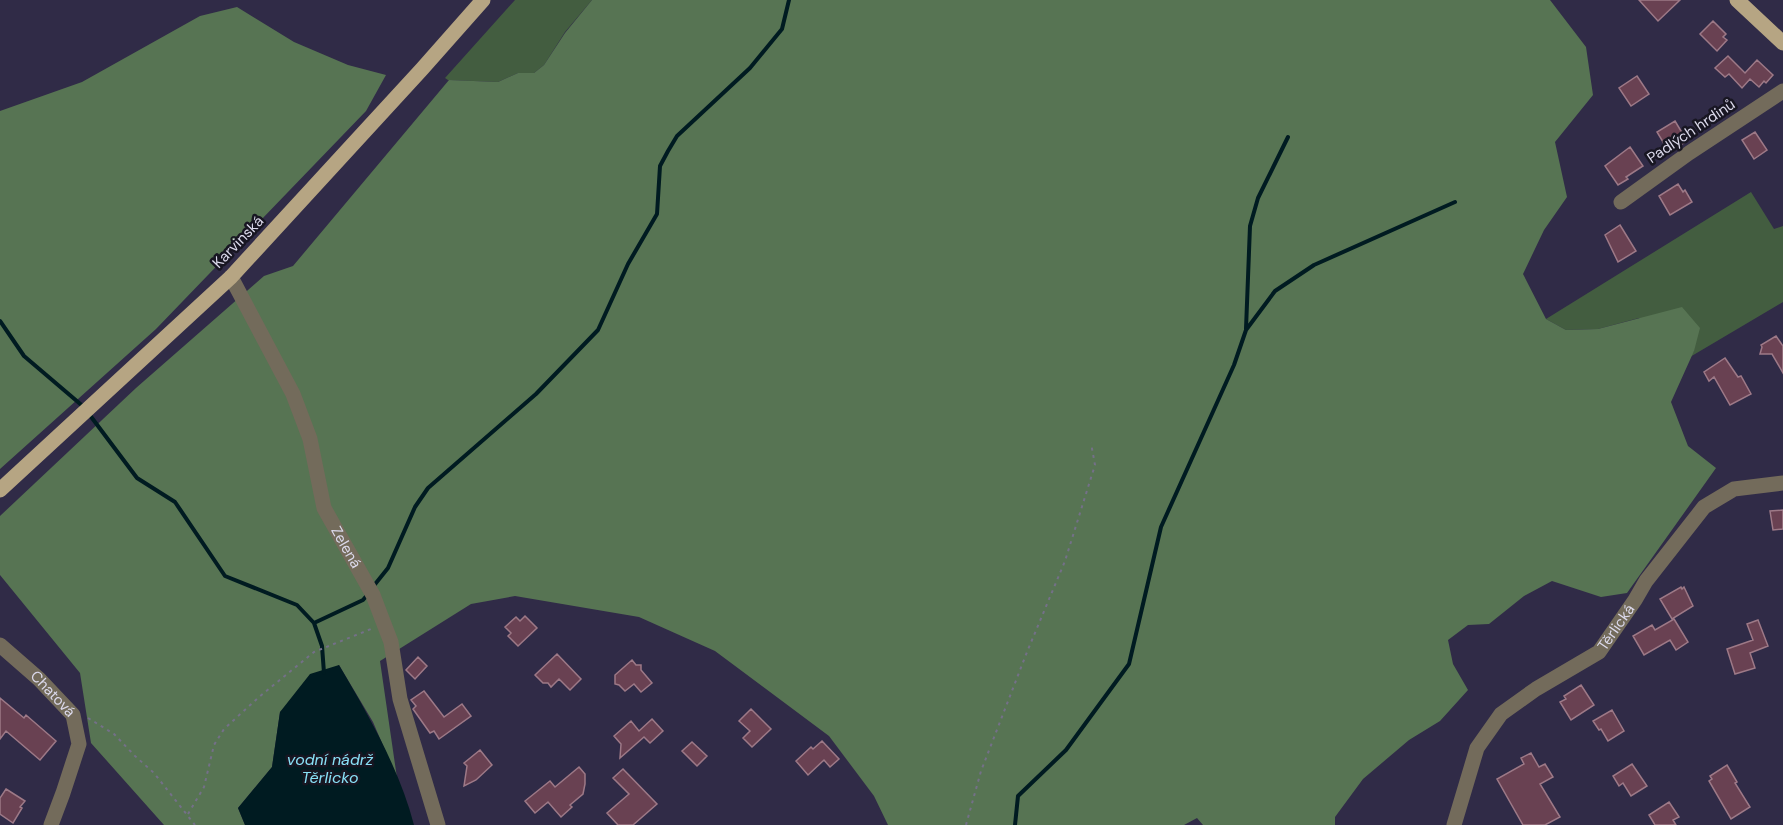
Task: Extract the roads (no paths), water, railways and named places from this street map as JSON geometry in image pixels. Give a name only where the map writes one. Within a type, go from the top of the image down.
[{"type":"main road","name":"Karvinská","points":[[0,490],[231,277],[483,0]]},
{"type":"main road","points":[[1742,2],[1783,43]]},
{"type":"street","name":"Padlých hrdinů","points":[[1621,202],[1689,153],[1783,91]]},
{"type":"street","name":"Zelená","points":[[231,277],[293,394],[310,439],[324,508],[373,595],[391,642],[400,699],[438,825]]},
{"type":"street","name":"Těrlická","points":[[1454,825],[1477,748],[1501,714],[1536,689],[1599,652],[1646,581],[1704,507],[1734,489],[1783,483]]},
{"type":"street","name":"Chatová","points":[[0,645],[73,715],[79,744],[51,825]]},
{"type":"water","name":"vodní nádrž Těrlicko","points":[[339,665],[392,763],[414,825],[245,825],[238,808],[272,767],[280,712],[310,674]]},
{"type":"waterway","points":[[372,588],[388,568],[415,507],[428,488],[536,394],[598,330],[628,264],[657,214],[660,166],[668,151],[677,136],[750,68],[782,29],[789,0]]},
{"type":"waterway","points":[[1246,329],[1250,226],[1258,198],[1288,137]]},
{"type":"waterway","points":[[1015,825],[1018,796],[1066,750],[1129,664],[1161,527],[1234,365],[1246,330],[1275,291],[1314,265],[1455,202]]},
{"type":"waterway","points":[[0,321],[24,356],[85,408]]},
{"type":"waterway","points":[[89,414],[137,478],[175,502],[225,576],[297,605],[314,623],[322,646],[324,673]]},
{"type":"waterway","points":[[314,623],[363,600],[368,594]]}]
